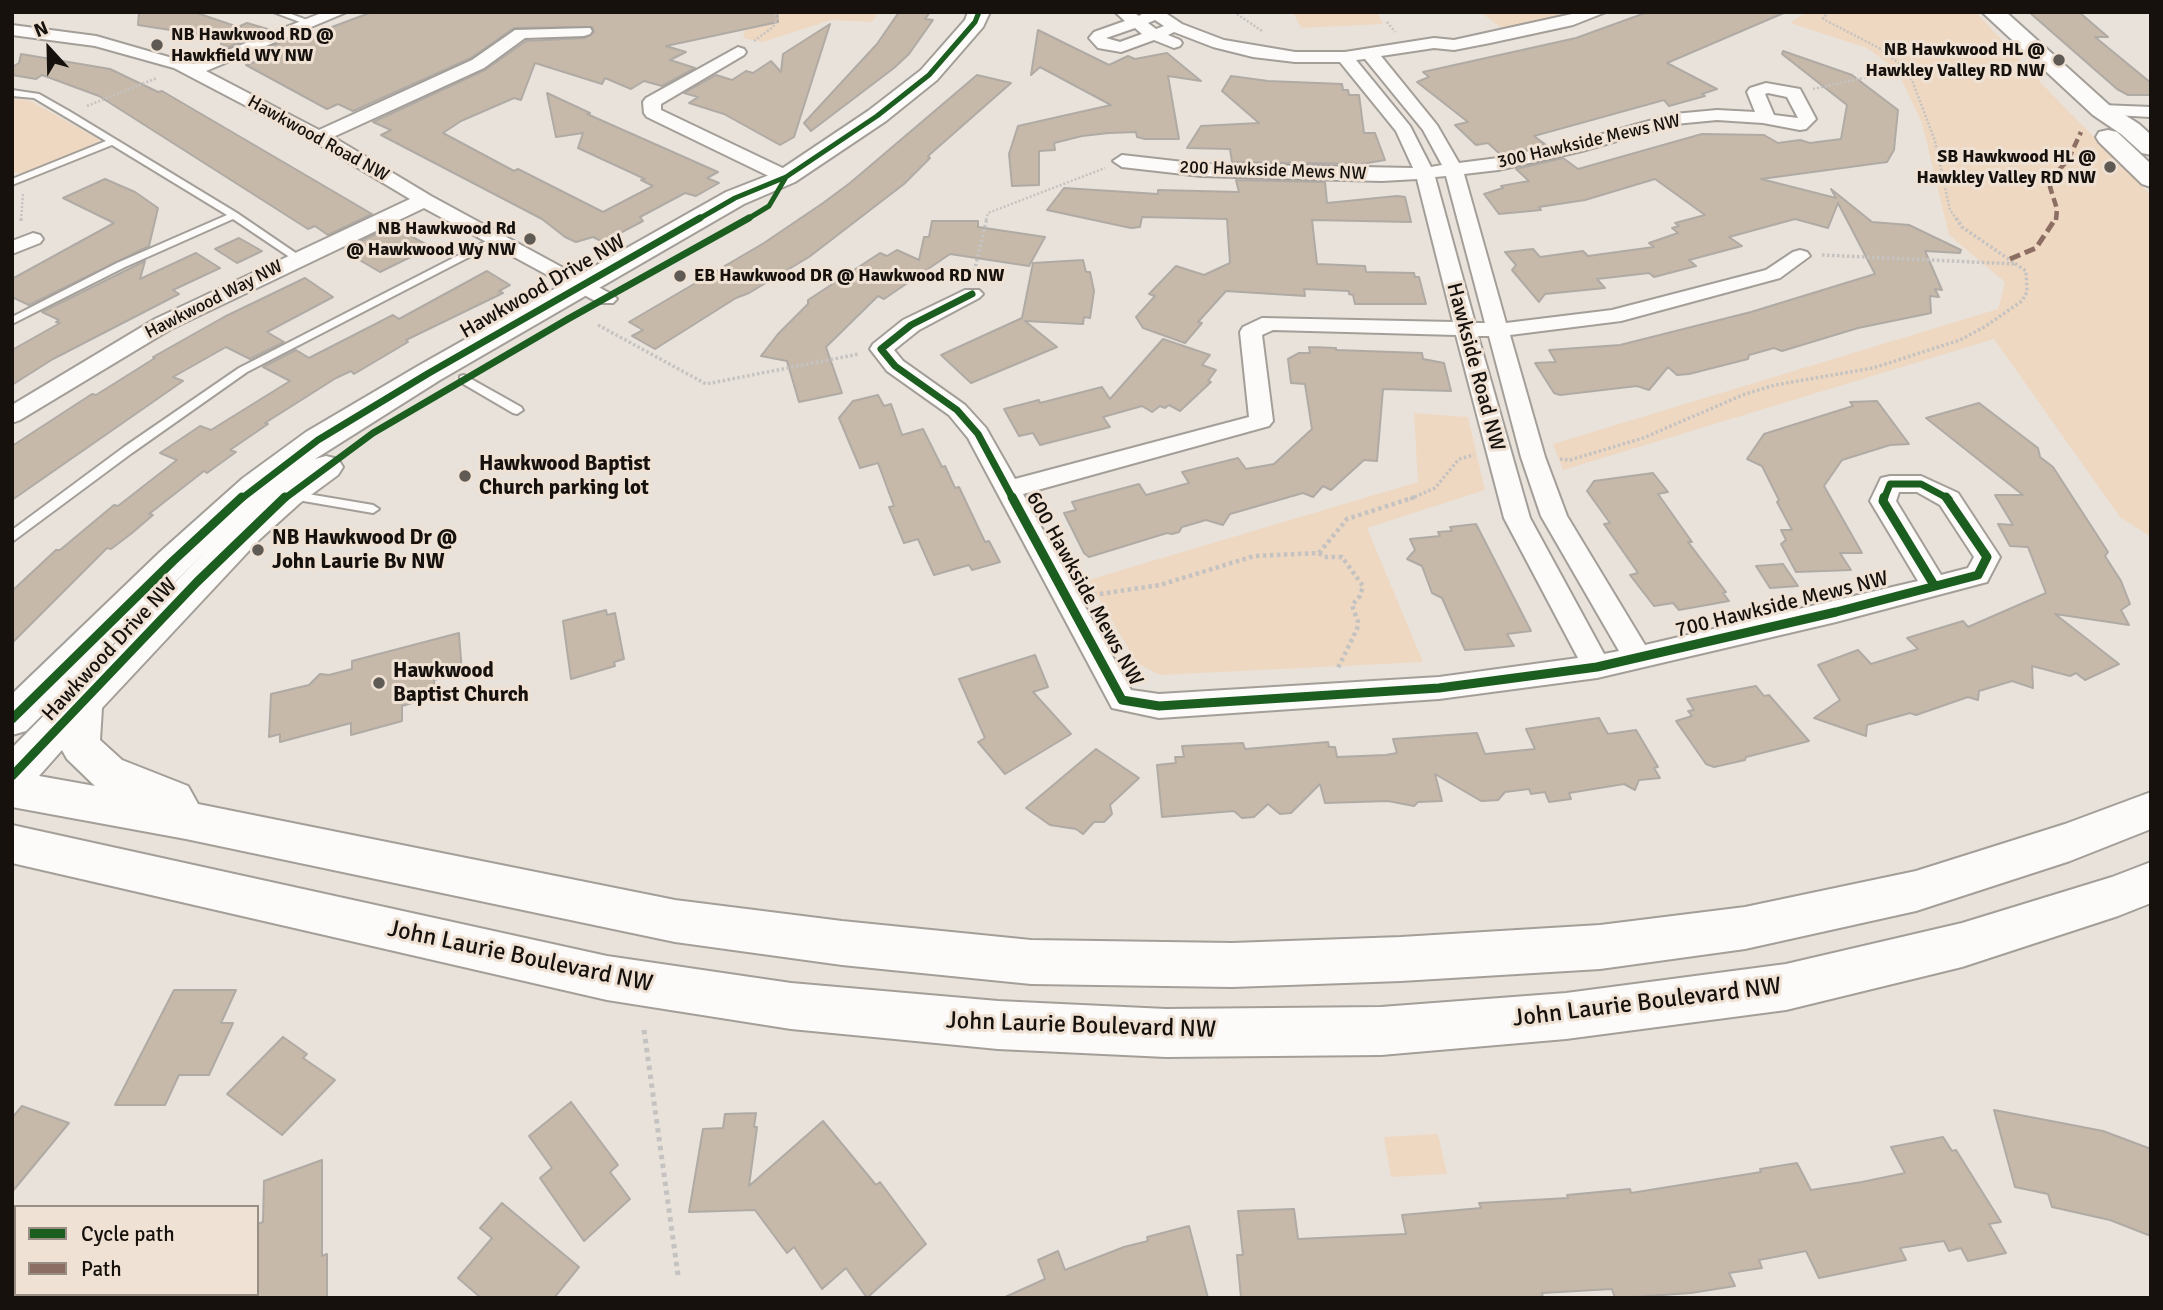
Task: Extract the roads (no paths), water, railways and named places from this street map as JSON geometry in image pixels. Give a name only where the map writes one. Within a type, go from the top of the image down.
[{"type":"main road","name":"Hawkwood Drive NW","points":[[12,719],[173,561],[272,491],[595,303],[701,247],[769,206],[786,177],[877,116],[929,75],[975,22],[979,12]]},
{"type":"main road","points":[[1993,12],[2101,110],[2130,129],[2151,148]]},
{"type":"main road","points":[[2101,110],[2100,129],[2151,180]]},
{"type":"main road","name":"Hawkwood Drive NW","points":[[12,776],[82,706],[197,582],[272,491],[359,414],[595,303]]},
{"type":"main road","points":[[82,706],[79,731],[81,747],[107,772],[173,799],[186,820]]},
{"type":"main road","points":[[12,789],[186,820],[689,923],[842,943],[1031,962],[1232,965],[1401,959],[1600,947],[1745,928],[1916,891],[2070,842],[2151,810]]},
{"type":"main road","name":"John Laurie Boulevard NW","points":[[12,844],[607,978],[805,1008],[998,1025],[1166,1032],[1381,1031],[1566,1016],[1786,986],[1962,945],[2118,896],[2151,882]]},
{"type":"street","points":[[192,70],[339,12]]},
{"type":"street","points":[[1129,18],[1154,35],[1199,53],[1268,67],[1350,64],[1450,51],[1454,45],[1567,22],[1598,12]]},
{"type":"street","points":[[1176,27],[1115,47],[1104,45],[1097,38],[1129,18],[1155,14],[1176,27],[1219,44],[1253,52],[1350,64]]},
{"type":"street","name":"Hawkwood Road NW","points":[[12,30],[96,40],[142,51],[192,70],[319,137],[424,200],[496,239],[595,303]]},
{"type":"street","points":[[319,137],[478,64],[521,33],[584,31]]},
{"type":"street","points":[[738,52],[652,102],[653,113],[786,177]]},
{"type":"street","name":"Hawkside Road NW","points":[[1377,61],[1431,129],[1453,169],[1533,457],[1554,516],[1638,658]]},
{"type":"street","name":"Hawkside Road NW","points":[[1350,64],[1404,130],[1425,173],[1517,518],[1597,667]]},
{"type":"street","name":"300 Hawkside Mews NW","points":[[1425,173],[1498,164],[1581,146],[1674,119],[1717,115],[1766,118],[1775,122],[1800,124],[1807,119],[1794,93],[1766,88],[1756,92],[1766,118]]},
{"type":"street","points":[[2101,110],[2151,112]]},
{"type":"street","name":"200 Hawkside Mews NW","points":[[1122,161],[1201,170],[1382,175],[1425,173]]},
{"type":"street","name":"Hawkwood Way NW","points":[[12,415],[163,324],[424,200]]},
{"type":"street","points":[[12,248],[33,239]]},
{"type":"street","points":[[1009,489],[1261,421],[1251,332],[1270,323],[1499,330],[1613,316],[1773,274],[1800,256]]},
{"type":"street","name":"600 Hawkside Mews NW","points":[[972,295],[911,326],[881,349],[895,366],[957,410],[978,434],[1122,700],[1159,706],[1439,688],[1597,667]]},
{"type":"street","name":"700 Hawkside Mews NW","points":[[1597,667],[1836,612],[1934,585]]},
{"type":"lane","points":[[277,12],[311,23]]},
{"type":"lane","points":[[12,93],[36,96],[66,113],[298,258]]},
{"type":"lane","points":[[12,182],[114,141]]},
{"type":"lane","points":[[12,321],[121,265],[233,215]]},
{"type":"lane","points":[[12,537],[128,450],[243,370],[496,239]]},
{"type":"lane","points":[[464,379],[517,410]]},
{"type":"lane","points":[[272,491],[373,509]]},
{"type":"place","name":"NB Hawkwood RD @ Hawkfield WY NW","points":[[157,45]]},
{"type":"place","name":"NB Hawkwood HL @ Hawkley Valley RD NW","points":[[2059,60]]},
{"type":"place","name":"SB Hawkwood HL @ Hawkley Valley RD NW","points":[[2110,167]]},
{"type":"place","name":"NB Hawkwood Rd @ Hawkwood Wy NW","points":[[530,239]]},
{"type":"place","name":"EB Hawkwood DR @ Hawkwood RD NW","points":[[680,276]]},
{"type":"place","name":"Hawkwood Baptist Church parking lot","points":[[465,476]]},
{"type":"place","name":"NB Hawkwood Dr @ John Laurie Bv NW","points":[[258,550]]},
{"type":"place","name":"Hawkwood Baptist Church","points":[[379,683]]}]
